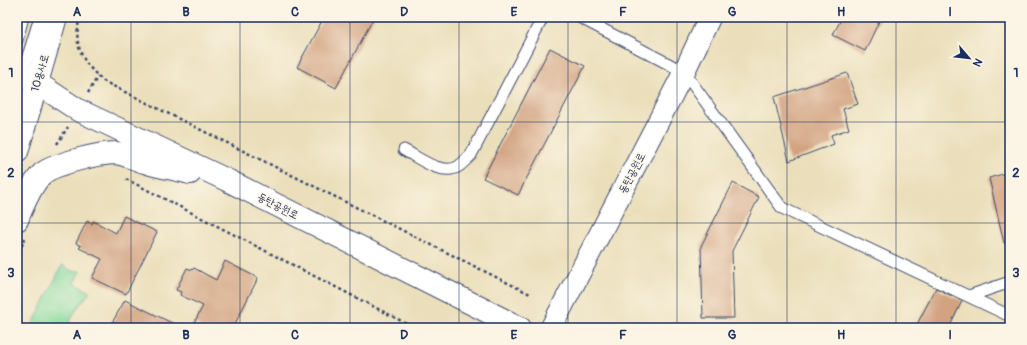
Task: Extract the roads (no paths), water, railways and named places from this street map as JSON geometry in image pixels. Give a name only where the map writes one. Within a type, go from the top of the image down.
[{"type":"street","name":"10용사로","points":[[17,152],[23,80],[56,17]]},
{"type":"street","name":"동탄공원로","points":[[551,328],[684,72],[710,17]]},
{"type":"street","name":"동탄공원로","points":[[23,80],[78,110],[229,181],[520,328]]},
{"type":"street","points":[[22,226],[26,198],[42,173],[77,159],[117,153],[147,163],[229,181]]},
{"type":"lane","points":[[17,40],[24,17]]},
{"type":"lane","points":[[23,80],[40,17]]},
{"type":"lane","points":[[404,150],[439,168],[450,170],[459,167],[471,155],[542,17]]},
{"type":"lane","points":[[579,17],[684,72],[782,208],[1010,316]]},
{"type":"lane","points":[[969,296],[1010,282]]}]
